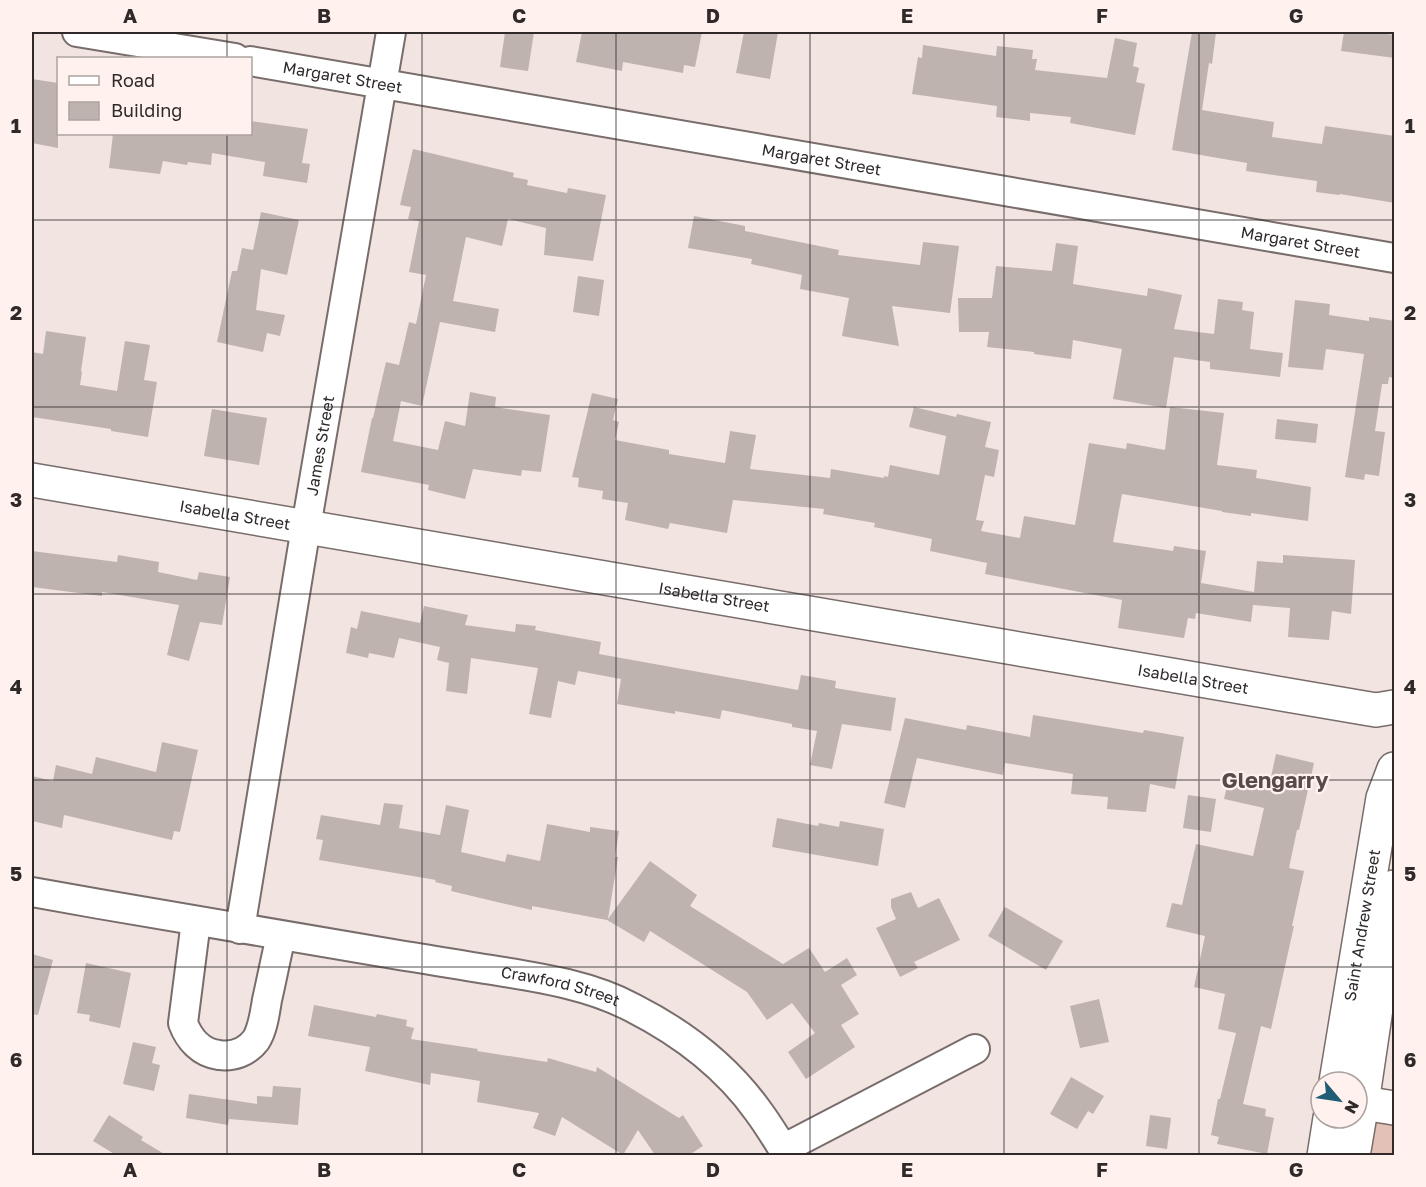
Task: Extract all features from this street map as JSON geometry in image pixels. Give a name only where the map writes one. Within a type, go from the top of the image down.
[{"type":"street","points":[[77,32],[229,57]]},
{"type":"street","name":"James Street","points":[[240,929],[391,32]]},
{"type":"street","name":"Margaret Street","points":[[252,61],[1395,258]]},
{"type":"street","name":"Isabella Street","points":[[32,480],[1376,710],[1395,707]]},
{"type":"street","name":"Saint Andrew Street","points":[[1338,1070],[1383,798],[1395,769]]},
{"type":"street","name":"Saint Andrew Street","points":[[1365,1070],[1395,887]]},
{"type":"street","name":"Crawford Street","points":[[32,892],[281,936],[535,977],[600,994],[631,1006],[690,1042],[716,1063],[759,1111],[784,1152],[975,1049]]},
{"type":"street","points":[[195,921],[183,1023],[192,1041],[203,1050],[216,1055],[231,1056],[246,1049],[257,1039],[281,936]]},
{"type":"street","points":[[1369,1104],[1395,1108]]},
{"type":"street","points":[[1324,1155],[1328,1130]]},
{"type":"street","name":"Saint Andrew Street","points":[[1353,1155],[1356,1130]]},
{"type":"shaded area","points":[[1375,1093],[1394,1104],[1394,1155],[1366,1156]]},
{"type":"building","points":[[505,32],[534,32],[528,71],[500,67]]},
{"type":"building","points":[[582,32],[702,32],[695,67],[684,65],[683,73],[623,62],[622,71],[576,62]]},
{"type":"building","points":[[744,32],[778,32],[770,79],[736,73]]},
{"type":"building","points":[[1192,32],[1216,32],[1202,110],[1274,122],[1272,137],[1322,144],[1325,126],[1395,136],[1395,203],[1316,192],[1317,181],[1246,171],[1247,163],[1172,150]]},
{"type":"building","points":[[1344,32],[1395,35],[1395,58],[1341,51]]},
{"type":"building","points":[[1115,38],[1137,43],[1133,66],[1139,68],[1136,82],[1145,84],[1135,135],[1070,123],[1071,117],[1030,113],[1030,121],[996,117],[997,106],[912,94],[918,57],[922,58],[923,45],[996,56],[997,46],[1033,50],[1032,59],[1037,59],[1035,70],[1107,78]]},
{"type":"building","points":[[32,79],[57,83],[58,148],[32,143]]},
{"type":"building","points":[[252,121],[308,129],[302,163],[310,164],[307,183],[263,176],[265,162],[212,153],[211,165],[188,162],[187,165],[163,161],[160,174],[109,168],[113,135],[252,135]]},
{"type":"building","points":[[413,149],[514,173],[513,177],[528,180],[527,185],[567,193],[568,188],[606,195],[593,261],[544,255],[546,228],[508,219],[502,246],[466,237],[453,301],[499,309],[495,332],[440,322],[422,406],[401,401],[393,441],[438,450],[445,421],[465,426],[470,392],[496,397],[495,407],[550,415],[541,472],[522,470],[521,476],[473,469],[465,499],[428,490],[429,485],[361,472],[386,362],[399,365],[409,322],[416,324],[426,275],[409,272],[419,221],[408,219],[411,207],[400,205]]},
{"type":"building","points":[[261,212],[299,220],[287,275],[261,269],[256,310],[285,315],[280,336],[267,333],[263,352],[217,342],[232,271],[237,271],[242,248],[253,250]]},
{"type":"building","points":[[694,216],[745,226],[745,231],[839,250],[838,255],[920,265],[923,242],[959,246],[950,313],[892,306],[899,346],[842,336],[849,298],[800,289],[802,275],[751,264],[752,259],[688,248]]},
{"type":"building","points":[[1056,243],[1078,246],[1073,284],[1147,296],[1148,288],[1182,295],[1174,329],[1214,334],[1218,299],[1243,302],[1242,310],[1254,312],[1250,349],[1283,353],[1280,377],[1210,369],[1210,362],[1174,357],[1166,408],[1113,399],[1122,349],[1073,340],[1071,359],[987,347],[989,332],[959,332],[958,298],[992,298],[996,266],[1052,271]]},
{"type":"building","points":[[578,276],[604,280],[599,316],[573,312]]},
{"type":"building","points":[[1295,300],[1330,304],[1329,315],[1369,321],[1369,317],[1395,321],[1395,378],[1389,377],[1388,384],[1382,384],[1375,431],[1385,432],[1379,476],[1365,474],[1364,480],[1345,477],[1364,354],[1326,349],[1323,370],[1288,367]]},
{"type":"building","points":[[46,331],[86,337],[80,385],[117,391],[125,341],[150,345],[144,380],[157,382],[148,437],[32,417],[32,352],[43,354]]},
{"type":"building","points":[[592,393],[618,399],[613,420],[619,422],[615,440],[669,450],[669,454],[725,463],[730,431],[756,435],[750,469],[830,478],[831,469],[884,478],[884,476],[888,477],[890,465],[939,475],[946,436],[909,427],[914,407],[991,422],[985,447],[999,450],[994,477],[985,475],[976,520],[984,521],[981,531],[1020,538],[1024,516],[1075,525],[1089,443],[1126,449],[1127,443],[1165,450],[1170,407],[1224,413],[1217,465],[1257,470],[1256,478],[1311,487],[1308,521],[1251,513],[1251,516],[1222,512],[1122,494],[1113,542],[1173,551],[1174,546],[1206,551],[1201,583],[1254,592],[1257,561],[1283,563],[1283,555],[1355,560],[1351,614],[1332,611],[1329,640],[1288,637],[1290,608],[1253,605],[1251,622],[1196,613],[1195,619],[1188,618],[1184,638],[1118,628],[1122,600],[985,574],[987,563],[930,551],[932,539],[874,527],[875,523],[823,514],[824,509],[733,500],[727,533],[670,523],[668,529],[625,520],[628,503],[602,499],[603,491],[578,487],[579,478],[572,477]]},
{"type":"building","points":[[212,409],[267,418],[259,465],[204,456]]},
{"type":"building","points":[[1277,419],[1318,424],[1316,443],[1275,439]]},
{"type":"building","points":[[32,551],[117,562],[118,555],[159,562],[158,572],[197,580],[199,572],[230,577],[222,625],[200,622],[189,661],[167,655],[179,605],[102,592],[102,596],[32,587]]},
{"type":"building","points":[[424,606],[468,615],[465,625],[515,632],[516,624],[536,626],[535,630],[601,642],[599,654],[798,690],[801,675],[836,681],[835,688],[896,698],[891,731],[842,724],[832,769],[810,765],[817,731],[722,710],[720,719],[617,704],[621,679],[578,671],[575,685],[558,681],[551,718],[529,714],[538,668],[471,658],[467,694],[446,691],[449,663],[437,660],[440,647],[399,638],[394,658],[369,653],[368,658],[346,653],[351,627],[357,629],[361,611],[420,623]]},
{"type":"building","points":[[1033,715],[1143,733],[1144,730],[1184,737],[1175,789],[1150,784],[1146,812],[1107,809],[1108,797],[1071,794],[1073,774],[1005,763],[1003,775],[917,758],[905,808],[884,803],[905,718],[966,730],[967,725],[1030,737]]},
{"type":"building","points":[[162,742],[198,750],[180,832],[174,831],[172,840],[64,815],[62,828],[32,821],[32,776],[53,781],[56,765],[92,774],[96,757],[156,772]]},
{"type":"building","points":[[1276,754],[1314,763],[1289,868],[1304,871],[1292,926],[1294,926],[1271,1029],[1261,1026],[1243,1104],[1266,1109],[1265,1116],[1274,1118],[1267,1154],[1217,1144],[1219,1137],[1211,1135],[1236,1033],[1218,1029],[1225,994],[1194,987],[1205,936],[1166,927],[1172,903],[1182,905],[1196,844],[1253,856],[1264,808],[1224,799],[1230,774],[1258,780],[1259,775],[1271,777]]},
{"type":"building","points":[[1188,795],[1216,799],[1211,832],[1183,828]]},
{"type":"building","points":[[384,803],[403,805],[399,828],[440,835],[446,805],[469,810],[461,852],[505,862],[507,854],[540,861],[547,824],[590,832],[590,827],[619,831],[615,857],[618,857],[608,919],[650,861],[697,895],[690,906],[783,964],[809,948],[825,972],[847,958],[857,975],[841,985],[859,1014],[841,1025],[855,1047],[806,1079],[788,1052],[815,1033],[792,1003],[767,1020],[747,992],[650,931],[644,942],[607,920],[532,906],[532,910],[451,891],[452,886],[435,882],[436,880],[319,860],[323,840],[316,839],[321,815],[380,825]]},
{"type":"building","points":[[777,818],[818,826],[819,823],[839,827],[840,821],[884,829],[878,866],[772,847]]},
{"type":"building","points":[[911,892],[918,908],[939,898],[960,940],[914,962],[918,968],[900,977],[876,928],[896,919],[891,907],[891,899]]},
{"type":"building","points":[[1005,907],[1063,941],[1046,970],[988,936]]},
{"type":"building","points":[[32,954],[53,960],[38,1015],[32,1014]]},
{"type":"building","points":[[86,963],[131,973],[120,1028],[89,1021],[90,1015],[77,1013]]},
{"type":"building","points":[[1099,999],[1109,1042],[1080,1048],[1070,1006]]},
{"type":"building","points":[[314,1005],[376,1017],[377,1014],[407,1020],[406,1026],[414,1028],[411,1039],[547,1062],[548,1058],[596,1072],[597,1067],[679,1118],[683,1115],[703,1146],[689,1155],[655,1155],[638,1130],[623,1155],[562,1117],[555,1136],[533,1128],[539,1113],[477,1102],[480,1081],[431,1073],[430,1085],[365,1071],[370,1047],[308,1036]]},
{"type":"building","points":[[133,1042],[156,1047],[152,1063],[160,1065],[154,1091],[123,1084]]},
{"type":"building","points":[[1071,1077],[1104,1096],[1093,1114],[1088,1111],[1077,1129],[1050,1114]]},
{"type":"building","points":[[273,1086],[301,1088],[298,1125],[229,1119],[228,1125],[186,1118],[189,1094],[257,1104],[257,1096],[272,1097]]},
{"type":"building","points":[[109,1115],[143,1137],[141,1140],[166,1155],[116,1155],[93,1141]]},
{"type":"building","points":[[1150,1115],[1171,1118],[1167,1149],[1146,1146]]},
{"type":"district","name":"Glengarry","points":[[1275,779]]}]
